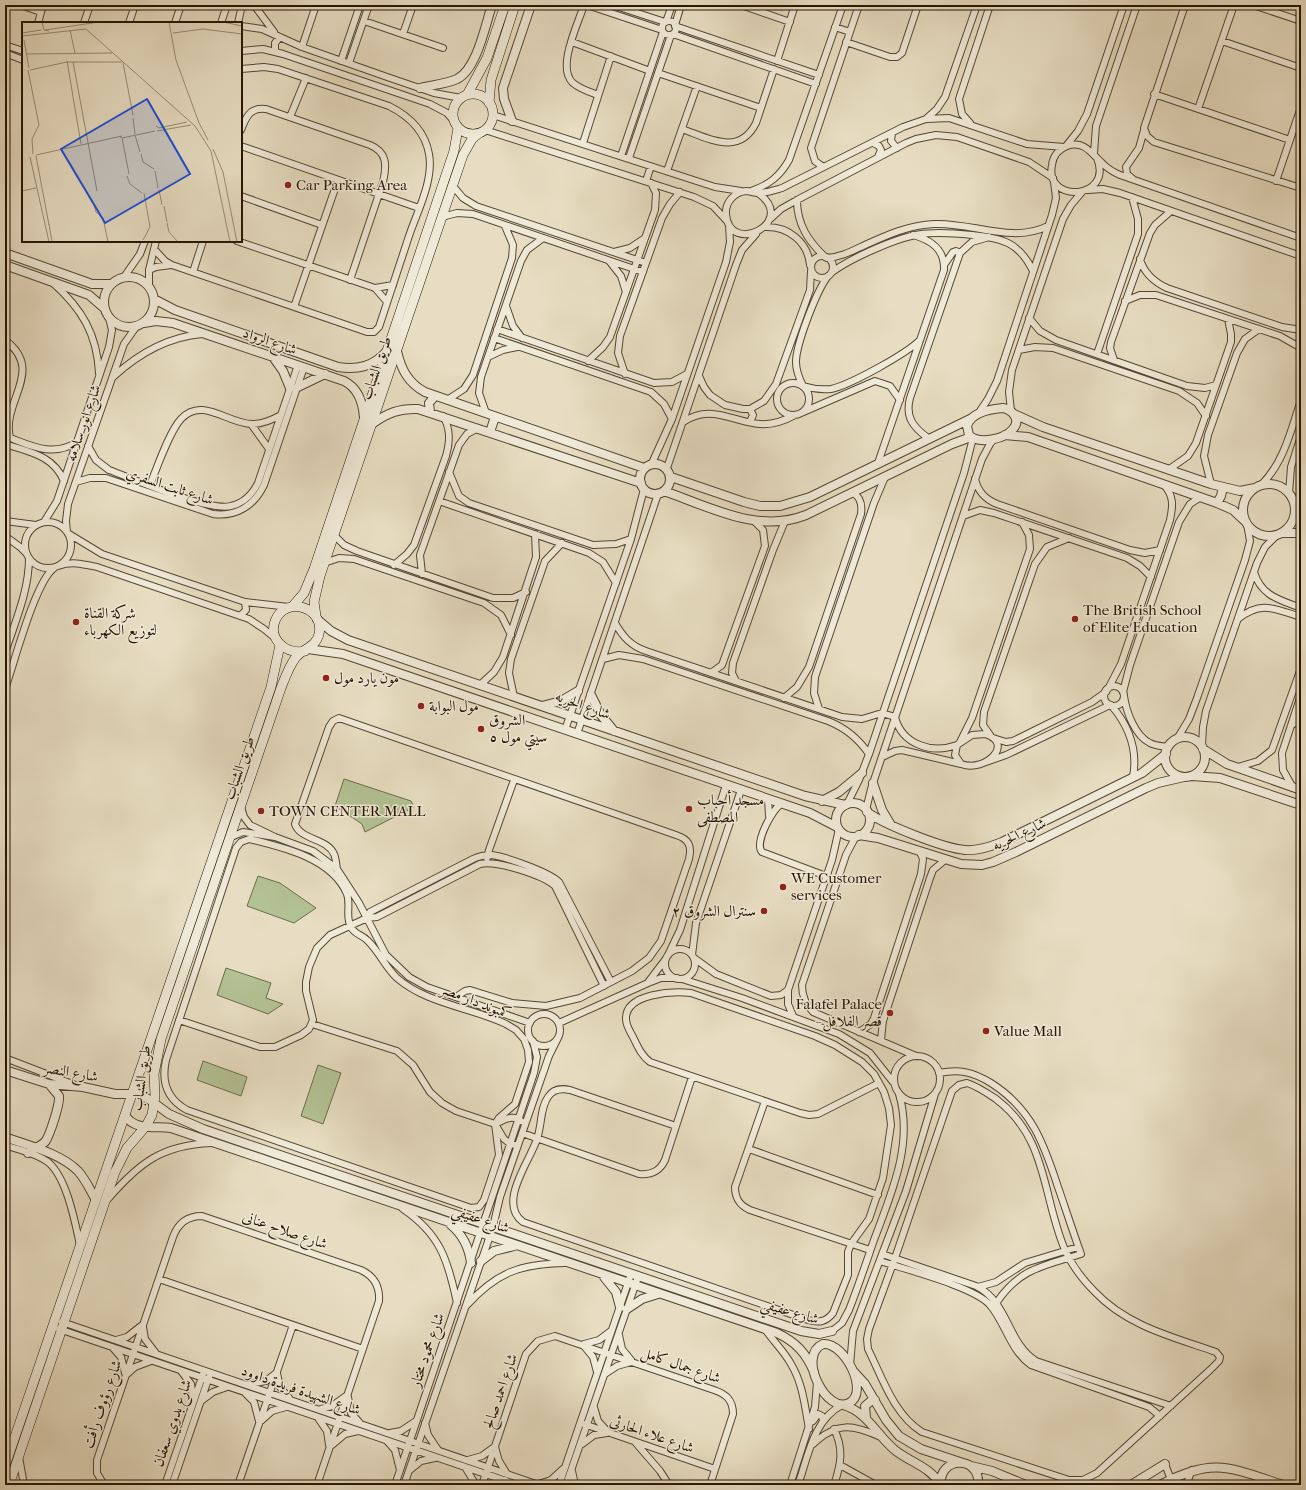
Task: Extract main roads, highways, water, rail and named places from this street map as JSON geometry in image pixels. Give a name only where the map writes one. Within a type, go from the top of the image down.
[{"type":"main road","points":[[503,6],[487,58],[464,97],[454,108],[456,125],[466,133],[482,132],[491,123],[493,115],[489,103],[491,80],[515,5]]},
{"type":"main road","points":[[464,97],[479,95],[489,103]]},
{"type":"main road","name":"طريق الشباب","points":[[291,607],[304,593],[310,579],[454,151],[456,125]]},
{"type":"main road","name":"طريق الشباب","points":[[317,618],[314,608],[316,593],[324,562],[467,146],[482,132]]},
{"type":"main road","points":[[291,607],[304,607],[317,618],[319,633],[313,645],[306,650],[294,652],[278,642],[274,630],[276,620],[281,612],[291,607]]},
{"type":"main road","name":"طريق الشباب","points":[[5,1466],[58,1324],[100,1202],[125,1115],[271,687],[278,642]]},
{"type":"main road","name":"طريق الشباب","points":[[8,1485],[19,1455],[80,1246],[122,1156],[146,1126],[154,1104],[154,1074],[161,1040],[286,676],[297,656],[306,650]]},
{"type":"place","name":"Car Parking Area","points":[[288,185]]},
{"type":"place","name":"The British School of Elite Education","points":[[1075,619]]},
{"type":"place","name":"شركة القناة لتوزيع الكهرباء","points":[[76,622]]},
{"type":"place","name":"مون يارد مول","points":[[326,678]]},
{"type":"place","name":"مول البوابة","points":[[421,706]]},
{"type":"place","name":"الشروق سيتي مول ٥","points":[[481,729]]},
{"type":"place","name":"مسجد أحباب المصطفى","points":[[689,809]]},
{"type":"place","name":"TOWN CENTER MALL","points":[[261,811]]},
{"type":"place","name":"WE Customer services","points":[[783,887]]},
{"type":"place","name":"سنترال الشروق ٢","points":[[764,911]]},
{"type":"place","name":"Falafel Palace - قصر الفلافل","points":[[890,1013]]},
{"type":"place","name":"Value Mall","points":[[986,1031]]}]
